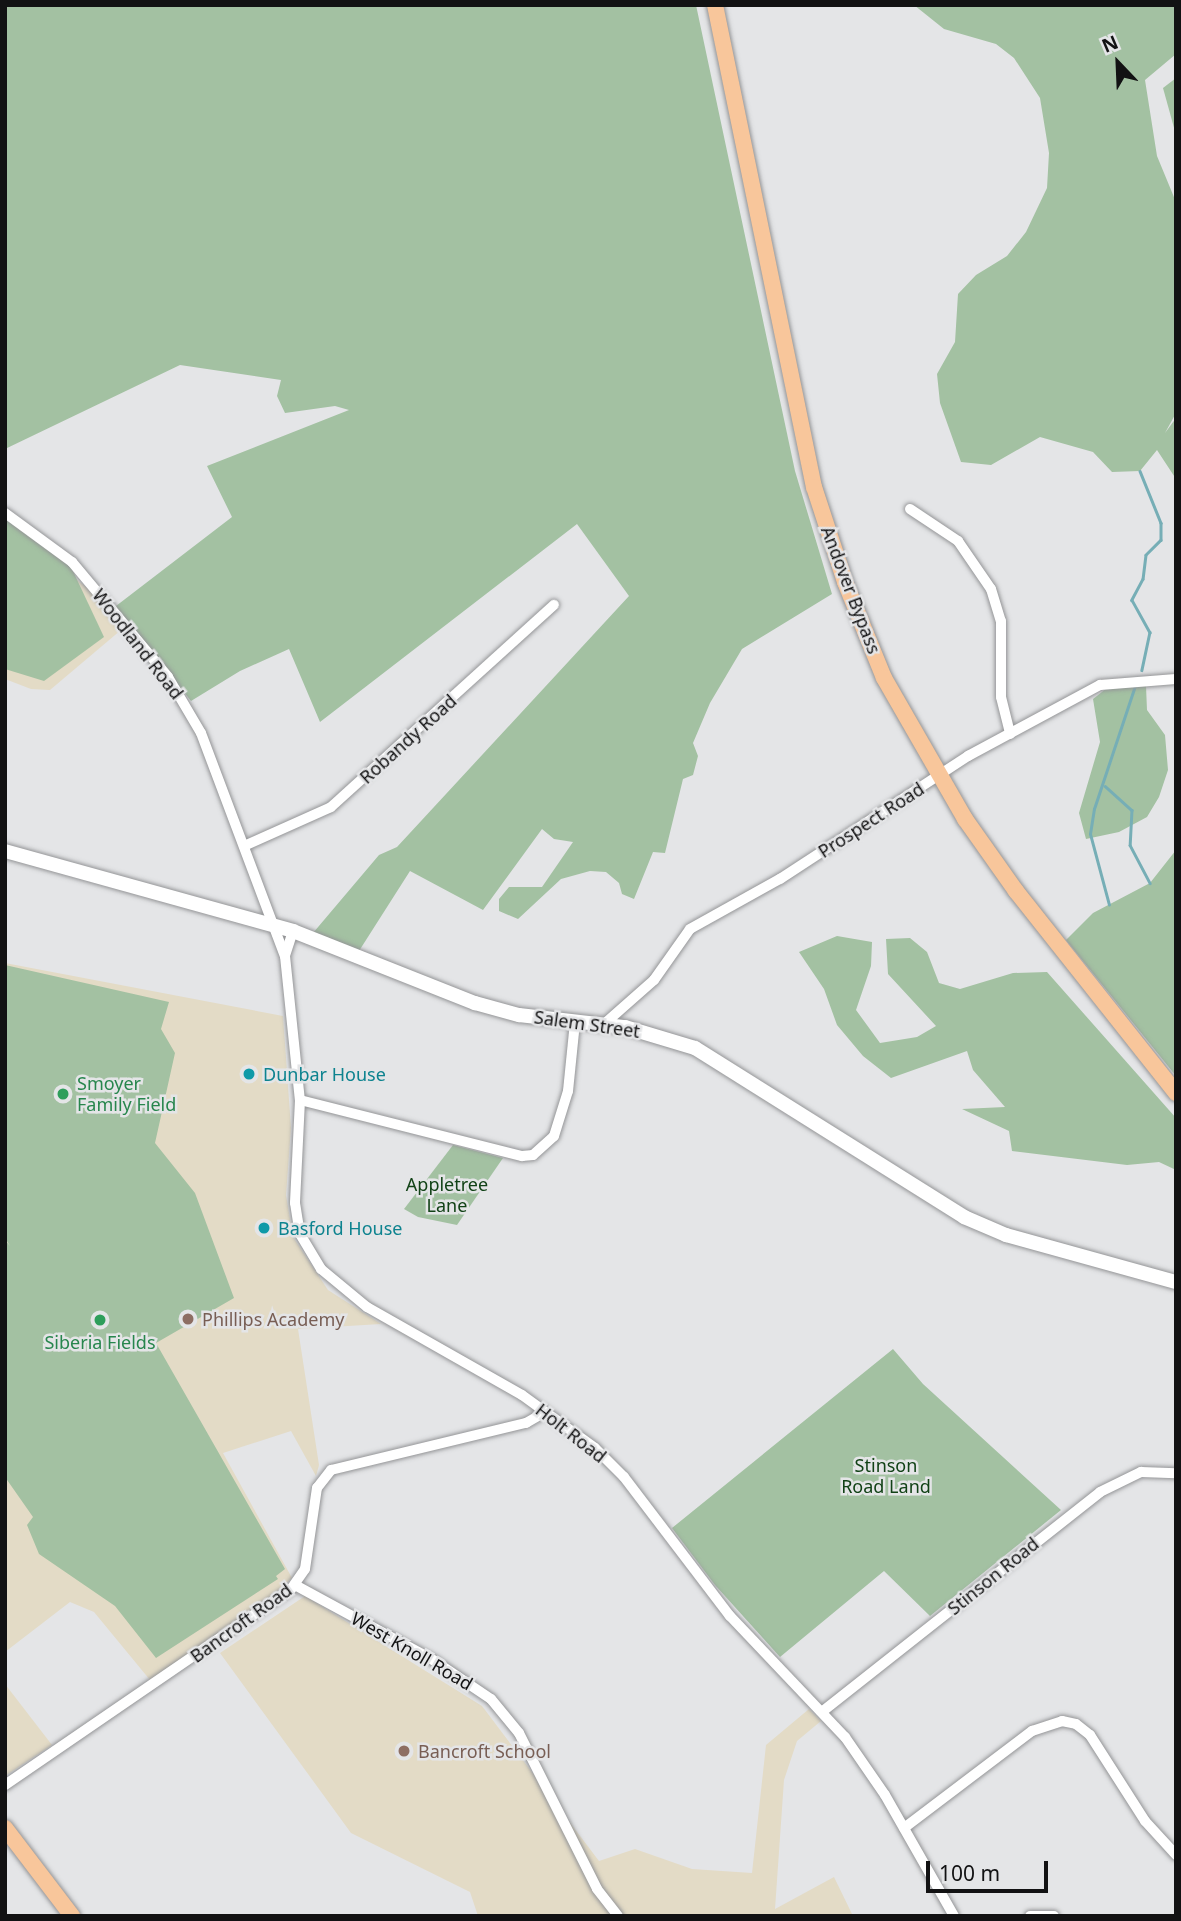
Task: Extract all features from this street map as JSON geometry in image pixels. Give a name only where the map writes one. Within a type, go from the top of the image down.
[{"type":"main road","name":"Andover Bypass","points":[[715,5],[814,487],[845,582],[884,678],[938,776],[1016,891],[1176,1093]]},
{"type":"main road","points":[[5,1828],[72,1916]]},
{"type":"street","points":[[910,509],[958,541],[991,589],[1001,621],[1001,697],[1010,734]]},
{"type":"street","name":"Woodland Road","points":[[5,513],[72,562],[168,677],[201,733],[274,926]]},
{"type":"street","name":"Robandy Road","points":[[244,846],[331,807],[554,604]]},
{"type":"street","name":"Prospect Road","points":[[603,1025],[654,980],[690,929],[780,879],[938,776],[1100,685],[1176,679]]},
{"type":"street","name":"Salem Street","points":[[5,851],[293,931],[474,1003],[673,1040],[715,1058],[915,1189],[982,1225],[1176,1282]]},
{"type":"street","name":"Holt Road","points":[[274,926],[285,956],[300,1100],[297,1223],[321,1269],[366,1307],[545,1412],[595,1448],[624,1477],[730,1616],[823,1710],[869,1770],[954,1916]]},
{"type":"street","name":"Holt Road","points":[[285,956],[293,931]]},
{"type":"street","points":[[300,1100],[522,1156],[533,1155],[554,1136],[568,1091],[575,1022]]},
{"type":"street","name":"Bancroft Road","points":[[5,1785],[295,1585],[309,1552],[317,1488],[331,1470],[526,1423],[545,1412]]},
{"type":"street","name":"Stinson Road","points":[[823,1710],[1100,1492],[1141,1472],[1176,1473]]},
{"type":"street","name":"West Knoll Road","points":[[295,1585],[433,1660],[491,1699],[519,1732],[597,1889],[618,1916]]},
{"type":"street","points":[[904,1828],[1032,1731],[1062,1721],[1086,1730],[1145,1821],[1176,1855]]},
{"type":"street","points":[[1030,1916],[1054,1916]]},
{"type":"shaded area","points":[[5,524],[90,590],[121,630],[50,690],[31,689],[5,679]]},
{"type":"shaded area","name":"Siberia Fields","points":[[5,963],[283,1016],[291,1128],[286,1195],[293,1237],[328,1290],[381,1324],[298,1329],[319,1465],[316,1476],[291,1431],[223,1453],[292,1578],[257,1609],[150,1680],[94,1612],[70,1602],[5,1652]]},
{"type":"shaded area","name":"Bancroft School","points":[[305,1596],[482,1706],[599,1861],[635,1849],[692,1869],[752,1873],[766,1745],[809,1709],[821,1721],[797,1741],[784,1780],[775,1909],[834,1877],[853,1916],[478,1916],[470,1892],[351,1833],[220,1653]]},
{"type":"shaded area","points":[[5,1684],[52,1745],[5,1776]]},
{"type":"green space","points":[[5,5],[696,5],[795,471],[832,594],[742,649],[710,703],[693,743],[698,756],[693,775],[683,779],[665,853],[653,852],[634,899],[622,894],[619,883],[606,872],[590,871],[561,879],[518,919],[499,911],[499,899],[509,887],[542,887],[573,842],[554,839],[542,829],[483,910],[410,871],[359,951],[313,933],[379,855],[397,847],[629,596],[577,524],[320,722],[289,649],[240,671],[191,701],[116,606],[232,517],[207,466],[349,410],[335,406],[285,413],[277,396],[281,380],[180,365],[5,449]]},
{"type":"green space","points":[[914,5],[1176,5],[1176,54],[1145,80],[1157,156],[1176,202],[1176,413],[1165,433],[1176,418],[1176,479],[1157,450],[1140,471],[1112,472],[1093,452],[1040,437],[991,465],[961,462],[940,403],[937,374],[955,342],[958,294],[976,275],[1007,256],[1026,232],[1047,188],[1049,153],[1040,98],[1014,58],[996,44],[944,29]]},
{"type":"green space","points":[[1176,78],[1176,135],[1163,88]]},
{"type":"green space","points":[[5,513],[37,534],[72,569],[104,637],[44,681],[5,669]]},
{"type":"green space","points":[[1146,686],[1147,710],[1165,735],[1168,770],[1159,797],[1147,817],[1119,832],[1086,839],[1079,813],[1100,742],[1093,699],[1107,688]]},
{"type":"green space","points":[[1176,850],[1176,1076],[1066,940],[1093,913],[1150,883]]},
{"type":"green space","points":[[837,936],[872,942],[871,966],[856,1010],[880,1043],[917,1037],[936,1026],[888,974],[886,939],[910,938],[927,952],[939,983],[960,989],[1013,973],[1047,972],[1176,1118],[1176,1170],[1159,1162],[1127,1165],[1012,1151],[1009,1131],[962,1109],[1005,1107],[973,1070],[967,1051],[891,1078],[863,1056],[837,1025],[824,989],[799,952]]},
{"type":"green space","name":"Siberia Fields","points":[[5,965],[169,1002],[161,1029],[175,1053],[155,1143],[195,1193],[234,1298],[156,1343],[285,1569],[276,1576],[278,1579],[156,1658],[115,1606],[39,1554],[27,1525],[33,1517],[5,1477],[5,1240],[10,1246],[5,1238]]},
{"type":"green space","name":"Appletree Lane","points":[[453,1145],[503,1158],[457,1225],[418,1217],[404,1209]]},
{"type":"green space","name":"Stinson Road Land","points":[[893,1349],[923,1384],[1061,1510],[930,1616],[884,1571],[780,1657],[715,1585],[672,1528]]},
{"type":"waterway","points":[[1140,471],[1161,523],[1161,540],[1146,555],[1143,579],[1132,600],[1150,632],[1142,670]]},
{"type":"waterway","points":[[1109,905],[1090,834],[1094,809],[1135,686]]},
{"type":"waterway","points":[[1105,786],[1132,810],[1130,845],[1150,883]]},
{"type":"place","name":"Dunbar House","points":[[249,1074]]},
{"type":"place","name":"Smoyer Family Field","points":[[63,1094]]},
{"type":"place","name":"Basford House","points":[[264,1228]]},
{"type":"place","name":"Phillips Academy","points":[[188,1319]]},
{"type":"place","name":"Siberia Fields","points":[[100,1320]]},
{"type":"place","name":"Bancroft School","points":[[404,1751]]}]
